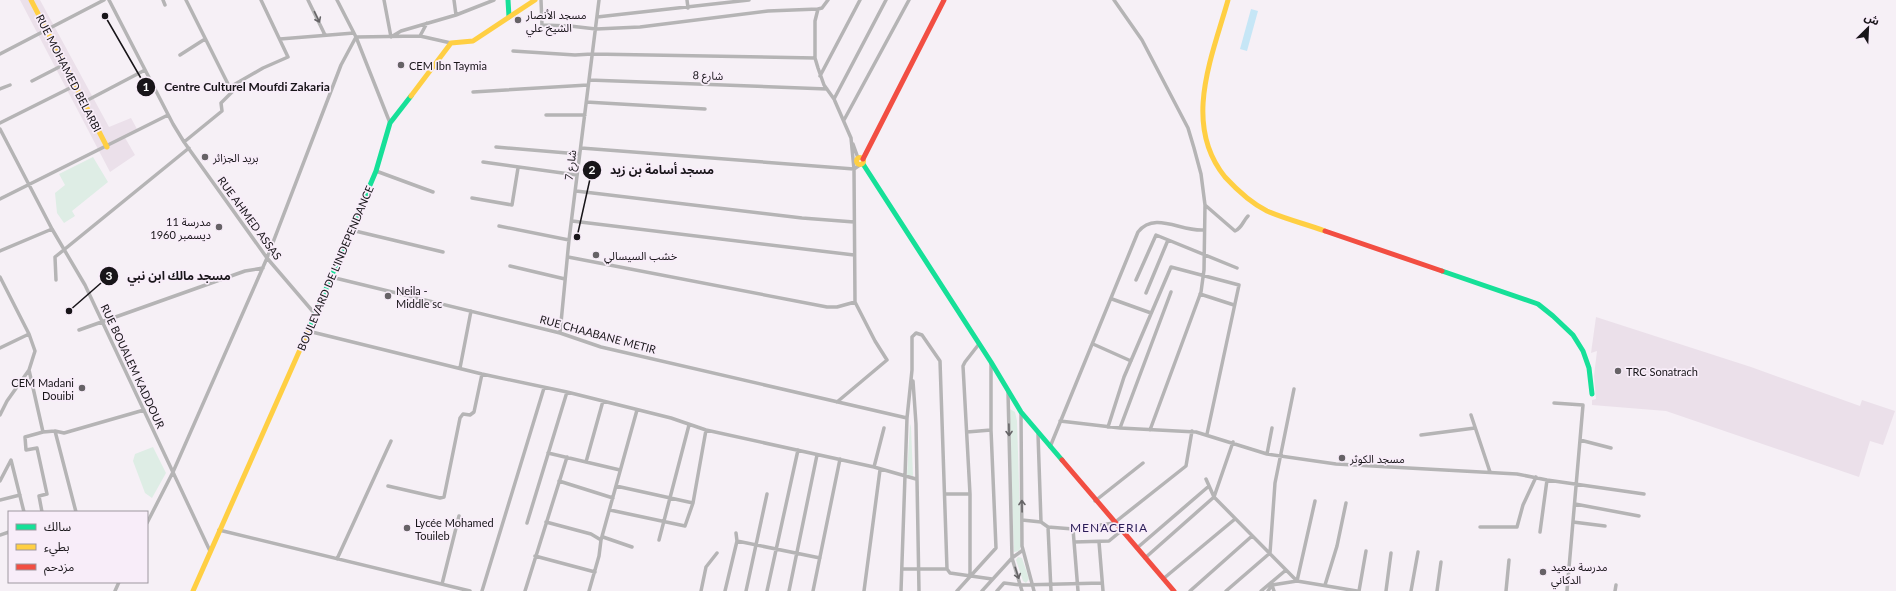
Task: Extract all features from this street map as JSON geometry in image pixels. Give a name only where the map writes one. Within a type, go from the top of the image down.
[{"type":"street","name":"RUE MOHAMED BELARBI","points":[[31,0],[107,147]]},
{"type":"street","points":[[0,54],[104,0]]},
{"type":"street","name":"RUE AHMED ASSAS","points":[[109,0],[168,115],[184,142],[267,258],[315,314]]},
{"type":"street","points":[[163,0],[165,5]]},
{"type":"street","points":[[184,142],[222,111],[221,103],[232,92],[186,0]]},
{"type":"street","points":[[230,87],[263,68],[288,57],[261,0]]},
{"type":"street","points":[[308,0],[325,34]]},
{"type":"street","points":[[337,0],[356,37],[390,123]]},
{"type":"street","points":[[386,0],[391,37]]},
{"type":"street","points":[[454,0],[456,15]]},
{"type":"street","points":[[481,0],[481,5]]},
{"type":"street","points":[[391,37],[401,31],[456,15],[494,0]]},
{"type":"street","points":[[508,0],[509,17]]},
{"type":"street","points":[[356,37],[420,36],[451,43],[473,41],[535,0]]},
{"type":"street","points":[[541,0],[542,25],[596,29],[640,27],[768,11],[818,9],[822,8],[828,0]]},
{"type":"street","name":"شارع 7","points":[[560,333],[579,154],[581,148],[599,0]]},
{"type":"street","points":[[687,0],[688,8]]},
{"type":"street","points":[[597,17],[749,0]]},
{"type":"street","points":[[820,76],[860,0]]},
{"type":"street","points":[[834,99],[886,0]]},
{"type":"street","points":[[844,120],[909,0]]},
{"type":"street","points":[[854,169],[861,161],[944,0]]},
{"type":"street","points":[[1114,0],[1142,40],[1188,128],[1201,174],[1205,205],[1205,255],[1200,294],[1150,430]]},
{"type":"street","points":[[1228,0],[1206,78],[1202,114],[1206,143],[1220,172],[1237,191],[1253,204],[1268,211],[1538,304],[1556,317],[1571,332],[1582,349],[1588,365],[1592,394]]},
{"type":"street","points":[[818,9],[815,21],[815,58],[820,76],[834,99],[861,161],[991,362],[1020,412],[1049,448],[1174,591]]},
{"type":"street","points":[[420,36],[427,23]]},
{"type":"street","points":[[280,39],[325,34],[354,33]]},
{"type":"street","points":[[148,521],[173,472],[263,268],[341,65],[356,37]]},
{"type":"street","points":[[180,55],[205,39]]},
{"type":"street","name":"BOULEVARD DE L'INDEPENDANCE","points":[[193,591],[308,331],[376,171],[390,123],[451,43]]},
{"type":"street","points":[[513,51],[575,55],[592,54],[815,58]]},
{"type":"street","points":[[32,81],[65,64]]},
{"type":"street","points":[[84,102],[145,70]]},
{"type":"street","name":"شارع 8","points":[[589,80],[827,89]]},
{"type":"street","points":[[0,90],[10,85]]},
{"type":"street","points":[[0,123],[76,85]]},
{"type":"street","points":[[473,92],[588,85]]},
{"type":"street","points":[[586,102],[705,109]]},
{"type":"street","points":[[0,199],[107,147],[168,115]]},
{"type":"street","points":[[546,115],[585,115]]},
{"type":"street","name":"RUE BOUALEM KADDOUR","points":[[0,129],[52,229],[85,285],[210,551]]},
{"type":"street","points":[[837,402],[887,360],[875,341],[855,302],[854,169],[851,138]]},
{"type":"street","points":[[496,147],[579,154]]},
{"type":"street","points":[[56,280],[55,257],[189,148]]},
{"type":"street","points":[[581,148],[854,169]]},
{"type":"street","points":[[483,162],[577,175]]},
{"type":"street","points":[[472,198],[512,205],[518,168]]},
{"type":"street","points":[[376,171],[433,192]]},
{"type":"street","points":[[576,191],[802,218],[854,222]]},
{"type":"street","points":[[1205,205],[1235,231],[1239,230],[1244,220],[1248,216]]},
{"type":"street","points":[[572,221],[854,255]]},
{"type":"street","points":[[1049,448],[1112,299],[1135,238],[1143,226],[1152,222],[1159,222],[1192,230],[1204,230]]},
{"type":"street","points":[[499,226],[569,240]]},
{"type":"street","points":[[0,251],[52,229]]},
{"type":"street","points":[[350,230],[443,252]]},
{"type":"street","points":[[1136,280],[1156,235],[1237,268]]},
{"type":"street","points":[[1146,293],[1168,240]]},
{"type":"street","points":[[568,257],[827,307],[836,307],[855,302]]},
{"type":"street","points":[[510,266],[565,279]]},
{"type":"street","points":[[1108,427],[1131,361],[1171,267],[1239,285],[1207,434]]},
{"type":"street","points":[[79,330],[245,271],[263,268]]},
{"type":"street","points":[[0,277],[29,334],[35,351],[29,370],[7,401],[0,414]]},
{"type":"street","name":"RUE CHAABANE METIR","points":[[331,277],[560,333],[601,346],[908,418]]},
{"type":"street","points":[[1120,428],[1171,292]]},
{"type":"street","points":[[1200,294],[1234,305]]},
{"type":"street","points":[[1112,299],[1151,313]]},
{"type":"street","points":[[460,368],[471,312]]},
{"type":"street","points":[[308,331],[482,374],[566,392],[637,410],[706,430],[840,459],[916,478]]},
{"type":"street","points":[[919,591],[920,570],[916,478],[916,424],[912,370],[912,337],[916,333],[922,335],[940,361],[947,569],[950,573],[992,579]]},
{"type":"street","points":[[0,348],[29,334]]},
{"type":"street","points":[[970,576],[970,494],[963,366],[979,344]]},
{"type":"street","points":[[1093,344],[1131,361]]},
{"type":"street","points":[[957,591],[996,548],[991,430],[991,362]]},
{"type":"street","points":[[29,370],[43,432]]},
{"type":"street","points":[[901,591],[905,476],[912,370]]},
{"type":"street","points":[[388,486],[440,498],[444,497],[460,418],[463,414],[470,415],[474,412],[482,374]]},
{"type":"street","points":[[482,591],[544,388]]},
{"type":"street","points":[[1226,591],[1270,553],[1275,483],[1294,390]]},
{"type":"street","points":[[1008,391],[1012,558],[1021,585],[1020,591]]},
{"type":"street","points":[[527,523],[566,392]]},
{"type":"street","points":[[586,462],[602,401]]},
{"type":"street","points":[[1554,403],[1584,405],[1567,591]]},
{"type":"street","points":[[42,511],[39,496],[47,494],[42,469],[37,448],[26,450],[25,437],[43,432],[55,431],[64,433],[144,410]]},
{"type":"street","points":[[589,591],[637,410]]},
{"type":"street","points":[[1020,412],[1022,550],[1034,591]]},
{"type":"street","points":[[1471,415],[1490,472]]},
{"type":"street","points":[[1060,422],[1120,428],[1192,431],[1207,434],[1267,454],[1336,464],[1517,474],[1547,480],[1644,494]]},
{"type":"street","points":[[659,540],[689,425]]},
{"type":"street","points":[[874,467],[884,428]]},
{"type":"street","points":[[1267,454],[1272,428]]},
{"type":"street","points":[[1421,435],[1476,428]]},
{"type":"street","points":[[610,510],[686,526],[693,503],[706,430]]},
{"type":"street","points":[[967,432],[991,430]]},
{"type":"street","points":[[55,431],[76,511]]},
{"type":"street","points":[[1022,520],[1041,522],[1048,527],[1073,529],[1114,523],[1186,466],[1192,431]]},
{"type":"street","points":[[1038,434],[1041,522]]},
{"type":"street","points":[[1580,440],[1611,448]]},
{"type":"street","points":[[337,559],[391,441]]},
{"type":"street","points":[[1145,558],[1214,497],[1233,442]]},
{"type":"street","points":[[767,591],[798,450]]},
{"type":"street","points":[[548,453],[620,470]]},
{"type":"street","points":[[789,591],[817,455]]},
{"type":"street","points":[[524,591],[567,457]]},
{"type":"street","points":[[812,591],[840,459]]},
{"type":"street","points":[[0,481],[11,460],[24,511]]},
{"type":"street","points":[[1095,501],[1143,464]]},
{"type":"street","points":[[864,591],[880,470]]},
{"type":"street","points":[[1480,527],[1517,526],[1521,509],[1536,477]]},
{"type":"street","points":[[1206,479],[1214,497],[1297,581]]},
{"type":"street","points":[[1540,532],[1547,480]]},
{"type":"street","points":[[560,481],[613,498]]},
{"type":"street","points":[[616,486],[693,503]]},
{"type":"street","points":[[1137,548],[1209,486]]},
{"type":"street","points":[[746,591],[767,494]]},
{"type":"street","points":[[944,494],[970,494]]},
{"type":"street","points":[[0,500],[20,495]]},
{"type":"street","points":[[1297,581],[1315,501]]},
{"type":"street","points":[[1325,585],[1337,546],[1346,503]]},
{"type":"street","points":[[1575,504],[1639,516]]},
{"type":"street","points":[[442,584],[460,516]]},
{"type":"street","points":[[1164,579],[1235,519]]},
{"type":"street","points":[[546,522],[632,547]]},
{"type":"street","points":[[1573,522],[1605,526]]},
{"type":"street","points":[[1048,527],[1051,591]]},
{"type":"street","points":[[1073,529],[1078,591]]},
{"type":"street","points":[[219,530],[470,591]]},
{"type":"street","points":[[1074,542],[1109,541],[1122,531]]},
{"type":"street","points":[[725,591],[737,541],[736,534]]},
{"type":"street","points":[[1190,591],[1252,536]]},
{"type":"street","points":[[737,541],[820,558]]},
{"type":"street","points":[[1099,542],[1103,591]]},
{"type":"street","points":[[982,591],[1012,558],[1022,550]]},
{"type":"street","points":[[1268,591],[1272,585],[1297,581],[1325,585],[1337,590],[1356,591],[1366,551]]},
{"type":"street","points":[[1411,591],[1418,552]]},
{"type":"street","points":[[700,591],[706,567],[717,553]]},
{"type":"street","points":[[1386,591],[1391,553]]},
{"type":"street","points":[[535,556],[595,572]]},
{"type":"street","points":[[1506,591],[1509,560]]},
{"type":"street","points":[[1437,591],[1441,562]]},
{"type":"street","points":[[902,570],[947,569]]},
{"type":"street","points":[[1262,591],[1286,570]]},
{"type":"street","points":[[997,591],[1004,583],[1033,585],[1102,582]]},
{"type":"street","points":[[1272,585],[1274,591]]},
{"type":"street","points":[[1615,591],[1616,585]]},
{"type":"shaded area","points":[[20,0],[40,0],[109,127],[131,118],[137,129],[124,136],[135,155],[110,172]]},
{"type":"shaded area","points":[[93,157],[108,182],[72,211],[75,216],[64,223],[57,213],[55,193],[65,185],[59,174]]},
{"type":"shaded area","points":[[1596,317],[1751,367],[1860,406],[1862,400],[1895,411],[1883,445],[1870,441],[1859,477],[1666,411],[1592,405],[1592,400],[1596,399],[1594,376],[1597,351],[1591,353]]},
{"type":"shaded area","points":[[1010,409],[1015,412],[1017,421],[1021,546],[1019,551],[1014,552],[1008,410]]},
{"type":"shaded area","points":[[910,424],[911,427],[913,476],[907,475]]},
{"type":"shaded area","points":[[153,447],[166,473],[152,498],[145,493],[133,461],[135,454]]},
{"type":"shaded area","points":[[1018,557],[1022,558],[1029,579],[1026,583],[1023,581],[1016,560]]},
{"type":"water","points":[[1251,9],[1258,11],[1247,51],[1240,49]]},
{"type":"traffic: fast","points":[[508,0],[509,17]]},
{"type":"traffic: fast","points":[[310,327],[376,171],[390,123],[411,96]]},
{"type":"traffic: fast","points":[[863,164],[991,362],[1021,412],[1062,460]]},
{"type":"traffic: fast","points":[[1442,271],[1538,304],[1553,316],[1573,335],[1583,351],[1589,368],[1592,394]]},
{"type":"traffic: slow","points":[[31,0],[107,147]]},
{"type":"traffic: slow","points":[[411,96],[451,43],[473,41],[535,0]]},
{"type":"traffic: slow","points":[[1228,0],[1215,44],[1204,90],[1203,113],[1205,135],[1212,157],[1225,177],[1255,204],[1274,214],[1325,231]]},
{"type":"traffic: slow","points":[[860,158],[863,161],[860,164],[857,161],[860,158]]},
{"type":"traffic: slow","points":[[193,591],[310,327]]},
{"type":"traffic: jam","points":[[863,159],[944,0]]},
{"type":"traffic: jam","points":[[1325,231],[1442,271]]},
{"type":"traffic: jam","points":[[1062,460],[1174,591]]},
{"type":"place","name":"Centre Culturel Moufdi Zakaria","points":[[105,16]]},
{"type":"place","name":"مسجد الأنصار الشيخ علي","points":[[518,20]]},
{"type":"place","name":"CEM Ibn Taymia","points":[[401,65]]},
{"type":"place","name":"بريد الجزائر","points":[[205,157]]},
{"type":"place","name":"مدرسة 11 ديسمبر 1960","points":[[219,227]]},
{"type":"place","name":"مسجد أسامة بن زيد","points":[[577,237]]},
{"type":"place","name":"خشب السيسالي","points":[[596,255]]},
{"type":"place","name":"Neila - Middle sc","points":[[388,296]]},
{"type":"place","name":"مسجد مالك ابن نبي","points":[[69,311]]},
{"type":"place","name":"TRC Sonatrach","points":[[1618,371]]},
{"type":"place","name":"CEM Madani Douibi","points":[[82,388]]},
{"type":"place","name":"مسجد الكوثر","points":[[1342,458]]},
{"type":"place","name":"Lycée Mohamed Touileb","points":[[407,528]]},
{"type":"place","name":"مدرسة سعيد الدكاني","points":[[1543,572]]},
{"type":"district","name":"MENACERIA","points":[[1109,527]]}]
